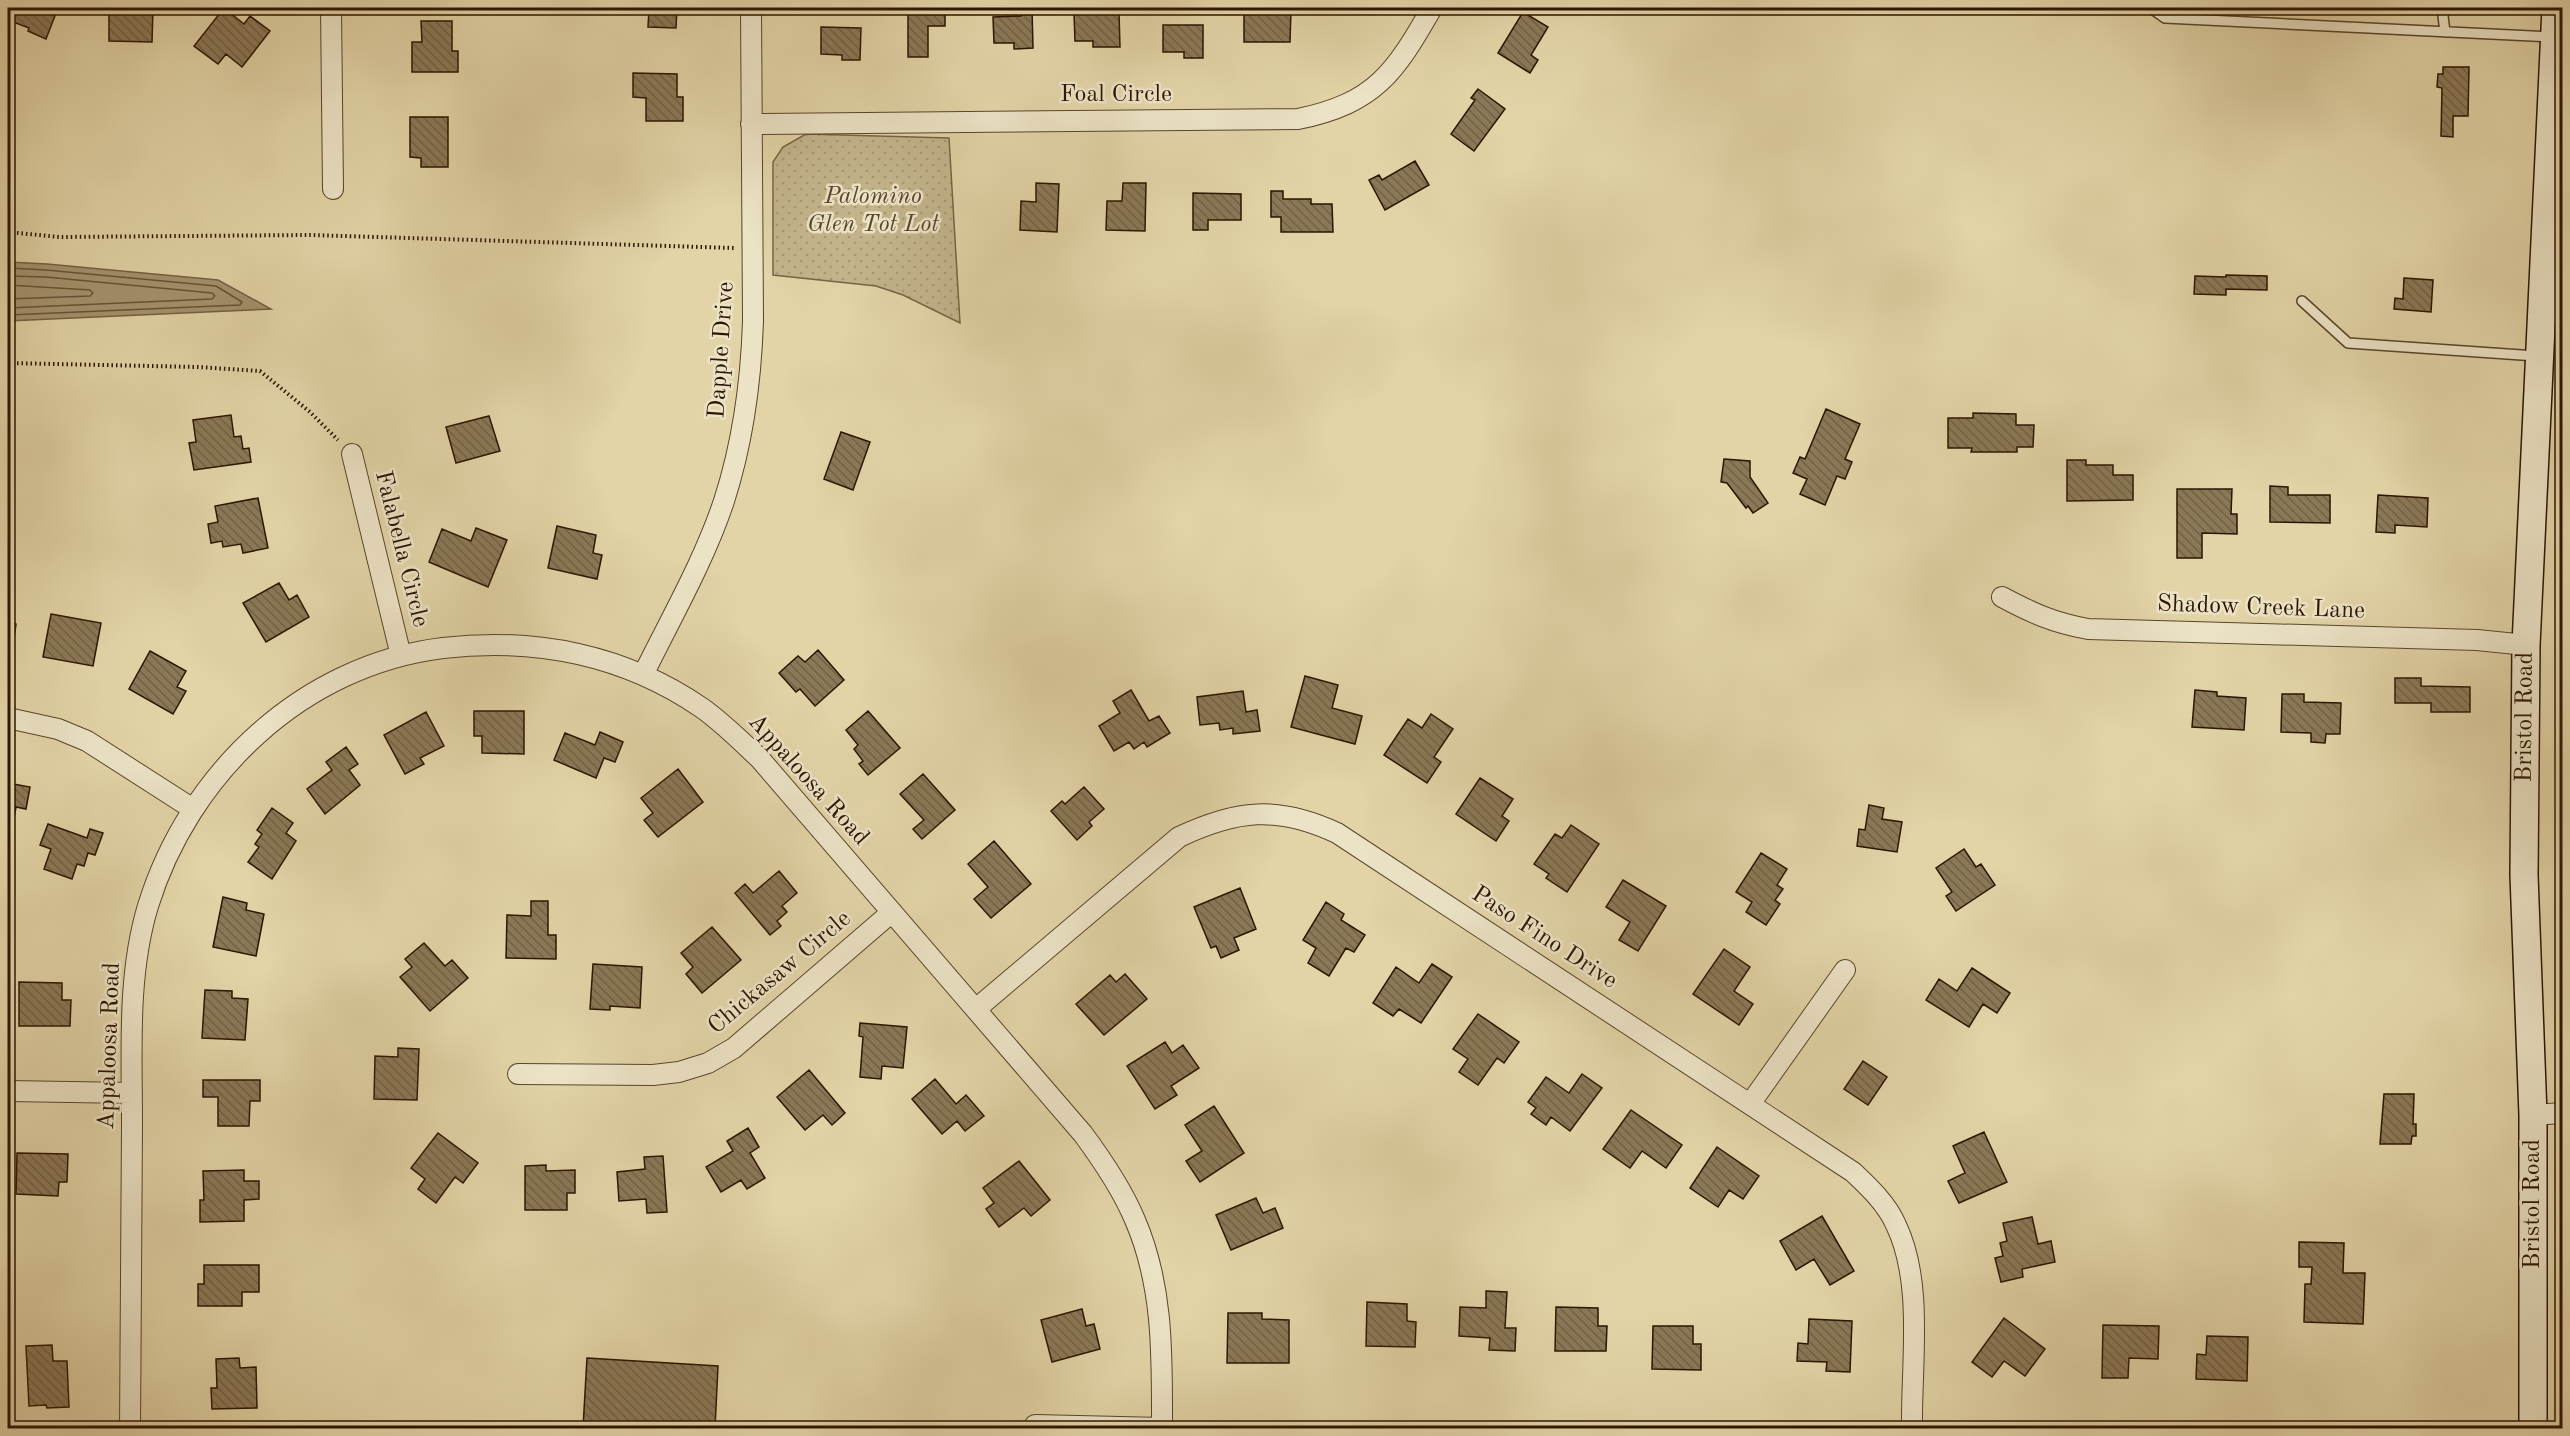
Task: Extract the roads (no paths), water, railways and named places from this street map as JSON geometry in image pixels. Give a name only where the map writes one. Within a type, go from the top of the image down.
[{"type":"main road","name":"Bristol Road","points":[[2533,1428],[2533,1115],[2524,875],[2526,645],[2556,8]]},
{"type":"street","points":[[331,8],[333,189]]},
{"type":"street","name":"Dapple Drive","points":[[643,675],[710,537],[734,468],[742,433],[752,356],[751,8]]},
{"type":"street","name":"Foal Circle","points":[[751,124],[1298,119],[1328,113],[1356,101],[1380,83],[1407,52],[1432,8]]},
{"type":"street","name":"Falabella Circle","points":[[352,454],[401,656]]},
{"type":"street","name":"Shadow Creek Lane","points":[[2002,597],[2037,616],[2062,625],[2088,629],[2477,640],[2526,645]]},
{"type":"street","name":"Appaloosa Road","points":[[130,1428],[134,985],[145,918],[161,868],[193,809],[230,759],[287,709],[332,683],[401,656],[479,644],[539,646],[613,663],[643,675],[703,709],[723,724],[760,759],[1083,1134],[1105,1165],[1135,1220],[1151,1270],[1160,1321],[1163,1428]]},
{"type":"street","points":[[8,718],[58,729],[87,741],[193,809]]},
{"type":"street","name":"Paso Fino Drive","points":[[976,1009],[1179,837],[1208,823],[1240,815],[1284,815],[1337,832],[1853,1172],[1877,1195],[1896,1223],[1908,1254],[1913,1286],[1911,1428]]},
{"type":"street","name":"Chickasaw Circle","points":[[518,1074],[653,1075],[679,1072],[708,1063],[734,1048],[892,912]]},
{"type":"street","points":[[1750,1104],[1845,970]]},
{"type":"street","points":[[8,1091],[132,1093]]},
{"type":"street","points":[[2533,1115],[2562,1113]]},
{"type":"street","points":[[1035,1425],[1163,1428]]},
{"type":"lane","points":[[2151,8],[2165,18],[2556,37]]},
{"type":"lane","points":[[2442,8],[2445,32]]},
{"type":"lane","points":[[2302,301],[2348,344],[2539,356]]},
{"type":"water","points":[[8,262],[218,280],[271,309],[8,321]]},
{"type":"park label","name":"Palomino Glen Tot Lot","points":[[873,211]]}]
